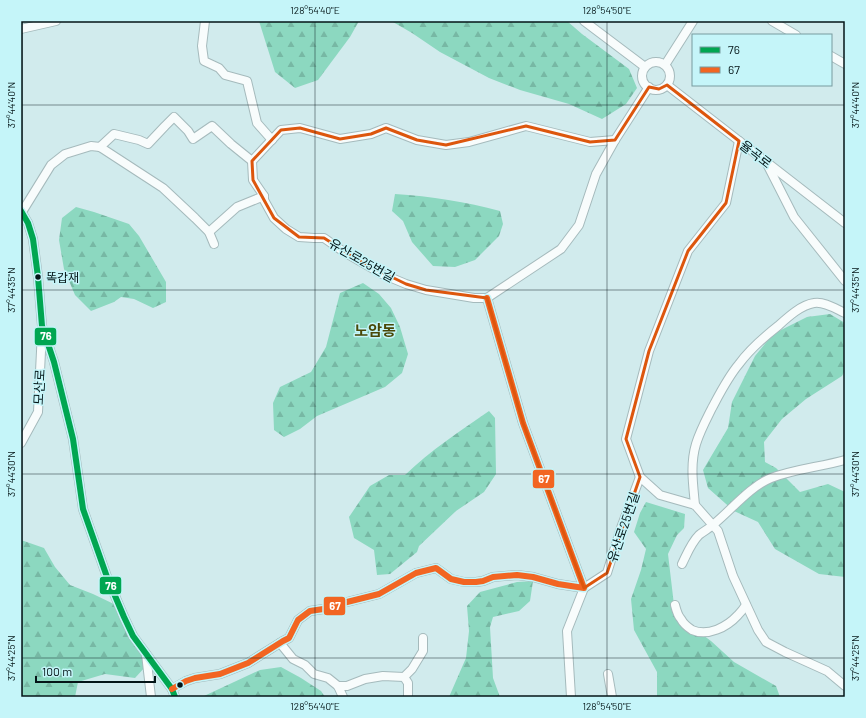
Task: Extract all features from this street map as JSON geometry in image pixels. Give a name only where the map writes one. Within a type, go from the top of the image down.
[{"type":"street","points":[[21,29],[56,21]]},
{"type":"street","points":[[205,21],[202,46],[204,61],[219,68],[225,75],[247,81],[257,123],[272,140]]},
{"type":"street","points":[[584,21],[645,67]]},
{"type":"street","points":[[665,65],[693,21]]},
{"type":"street","points":[[772,21],[794,34]]},
{"type":"street","points":[[832,57],[845,64]]},
{"type":"street","points":[[652,62],[661,62],[665,65],[670,72],[667,85],[659,89],[649,87],[642,76],[645,67],[652,62]]},
{"type":"street","name":"율곡로","points":[[667,85],[845,224]]},
{"type":"street","points":[[570,697],[567,631],[584,588],[523,423],[487,298],[561,249],[580,225],[596,174],[615,140],[649,87]]},
{"type":"street","points":[[100,147],[114,134],[139,140],[148,144],[174,117],[193,139],[212,126],[252,161],[281,130],[300,128],[340,139],[371,134],[386,128],[417,140],[446,145],[469,142],[526,126],[590,142],[615,140]]},
{"type":"street","points":[[695,504],[660,495],[640,477],[626,439],[649,351],[688,251],[726,203],[739,141]]},
{"type":"street","points":[[175,697],[172,689],[160,671],[133,636],[107,577],[84,509],[73,439],[54,362],[42,326],[34,239],[22,211],[51,165],[65,154],[91,146],[100,147],[163,188],[209,232],[214,244]]},
{"type":"street","name":"유산로25번길","points":[[252,161],[253,180],[264,196],[264,200],[274,218],[286,229],[300,237],[324,238],[344,252],[382,274],[406,284],[426,290],[474,298],[487,298]]},
{"type":"street","points":[[766,162],[794,217],[845,281]]},
{"type":"street","points":[[209,232],[237,207],[264,196]]},
{"type":"street","points":[[845,313],[825,304],[809,304],[798,310],[784,321],[748,352],[723,388],[703,426],[696,445],[692,470],[695,504],[718,531],[733,576],[758,630],[766,642],[827,671],[845,686]]},
{"type":"street","name":"모산로","points":[[21,443],[38,412],[42,326]]},
{"type":"street","points":[[682,564],[691,546],[699,535],[713,526],[753,489],[769,479],[786,473],[845,460]]},
{"type":"street","name":"유산로25번길","points":[[584,588],[608,573],[621,528],[640,477]]},
{"type":"street","points":[[172,689],[186,681],[220,674],[248,663],[289,638],[298,620],[310,611],[330,608],[343,603],[379,594],[416,573],[436,568],[451,579],[464,582],[476,582],[493,577],[517,575],[584,588]]},
{"type":"street","points":[[675,605],[680,619],[691,630],[702,632],[711,631],[726,625],[738,615],[746,605]]},
{"type":"street","points":[[338,686],[347,686],[365,679],[383,676],[404,677],[412,669],[423,651],[423,638]]},
{"type":"street","points":[[280,643],[293,659],[305,665],[314,674],[328,678],[338,686],[343,697]]},
{"type":"street","points":[[146,654],[152,697]]},
{"type":"street","points":[[608,674],[612,697]]},
{"type":"street","points":[[404,677],[408,683],[408,697]]},
{"type":"highlighted area","points":[[667,85],[739,141],[726,203],[688,251],[649,351],[626,439],[640,477],[607,573],[584,588],[523,423],[487,298],[426,290],[406,284],[363,263],[324,238],[299,237],[274,218],[253,180],[252,161],[281,130],[300,128],[340,139],[371,134],[386,128],[417,140],[446,145],[526,126],[590,142],[615,140],[649,87],[659,89]]},
{"type":"green space","points":[[259,21],[359,21],[350,37],[318,80],[295,88],[275,72]]},
{"type":"green space","points":[[386,21],[567,21],[629,69],[637,88],[626,104],[602,119],[569,104],[520,90],[489,78],[440,52],[393,22]]},
{"type":"green space","points":[[395,194],[448,200],[500,211],[503,224],[499,236],[475,260],[455,267],[433,266],[412,242],[403,221],[392,211]]},
{"type":"green space","points":[[76,207],[129,224],[139,236],[166,282],[166,302],[153,308],[134,299],[121,297],[114,302],[91,311],[75,295],[64,269],[59,240],[62,218]]},
{"type":"green space","points":[[363,283],[379,294],[391,308],[400,327],[408,354],[402,373],[385,387],[317,416],[300,429],[284,437],[274,430],[273,403],[280,387],[311,372],[326,347],[340,293]]},
{"type":"green space","points":[[830,314],[845,323],[845,370],[842,376],[806,399],[782,419],[764,442],[765,462],[776,468],[800,492],[828,484],[845,492],[845,577],[819,574],[775,549],[758,522],[734,511],[708,488],[703,470],[728,428],[732,402],[755,356],[773,334],[807,317]]},
{"type":"green space","points":[[489,411],[495,418],[496,474],[484,492],[456,511],[419,546],[417,552],[390,574],[377,575],[374,550],[354,538],[349,517],[370,486],[389,475],[405,475],[435,449]]},
{"type":"green space","points":[[646,502],[685,514],[684,528],[677,535],[668,554],[674,605],[684,621],[711,641],[734,662],[776,686],[780,697],[657,697],[657,672],[634,630],[631,599],[641,570],[646,549],[634,532],[640,513]]},
{"type":"green space","points":[[21,540],[44,548],[55,567],[70,585],[118,606],[126,631],[145,655],[146,666],[135,678],[105,674],[78,682],[75,697],[21,697]]},
{"type":"green space","points":[[533,581],[530,601],[519,611],[493,617],[490,627],[493,678],[500,697],[449,697],[466,658],[469,631],[467,606],[480,592],[517,582]]},
{"type":"green space","points":[[281,667],[321,691],[325,697],[204,697],[260,670]]},
{"type":"transit line","name":"76","points":[[21,211],[28,223],[33,239],[42,326],[54,362],[73,439],[83,509],[107,577],[133,636],[172,689],[175,697]]},
{"type":"transit line","name":"67","points":[[172,689],[186,681],[220,674],[248,663],[289,638],[298,620],[310,611],[330,608],[343,603],[379,594],[416,573],[436,568],[451,579],[464,582],[476,582],[493,577],[517,575],[584,588],[523,423],[487,298]]},
{"type":"place","name":"똑갑재","points":[[38,277]]},
{"type":"district","name":"노암동","points":[[375,331]]}]
